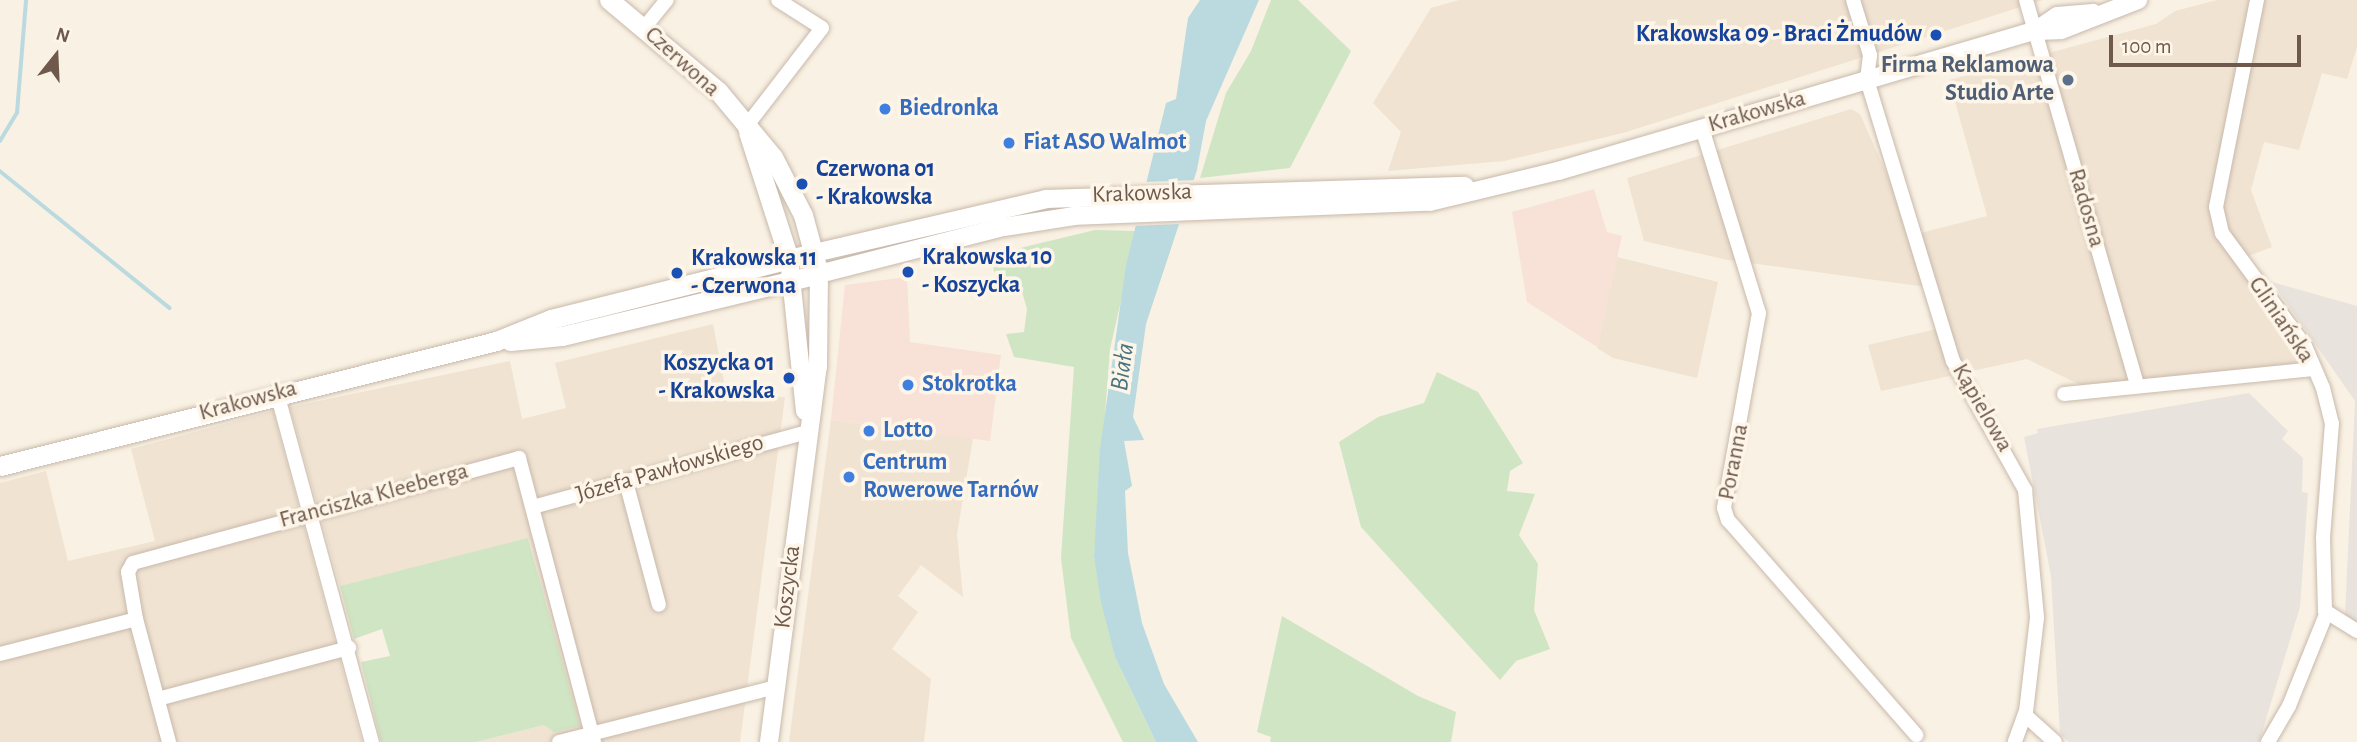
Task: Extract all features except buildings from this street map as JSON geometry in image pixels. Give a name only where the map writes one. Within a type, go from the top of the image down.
[{"type":"main road","name":"Czerwona","points":[[609,0],[718,91],[785,180],[814,254]]},
{"type":"main road","name":"Czerwona","points":[[747,130],[789,259]]},
{"type":"main road","points":[[814,254],[819,274]]},
{"type":"main road","name":"Krakowska","points":[[0,466],[277,393],[496,341],[551,319],[789,259]]},
{"type":"main road","name":"Krakowska","points":[[496,341],[562,336],[819,274]]},
{"type":"street","points":[[644,28],[667,0]]},
{"type":"street","points":[[747,130],[822,28],[778,0]]},
{"type":"street","name":"Kąpielowa","points":[[1853,0],[1870,55],[1867,80],[1953,361],[2025,490],[2037,618],[2025,715],[2015,742]]},
{"type":"street","name":"Radosna","points":[[2026,0],[2137,385]]},
{"type":"street","name":"Krakowska","points":[[819,274],[1003,227],[1107,216],[1416,204],[1477,187],[1558,171],[2035,31],[2061,30],[2093,13],[2138,0]]},
{"type":"street","name":"Gliniańska","points":[[2257,0],[2216,207],[2222,233],[2305,346],[2332,423],[2323,538],[2327,612]]},
{"type":"street","name":"Poranna","points":[[1702,128],[1759,313],[1724,508],[1728,520],[1916,735]]},
{"type":"street","name":"Krakowska","points":[[789,259],[1035,201],[1246,190],[1477,187]]},
{"type":"street","points":[[789,259],[792,281]]},
{"type":"street","name":"Koszycka","points":[[769,742],[807,432],[818,367],[819,274]]},
{"type":"street","name":"Koszycka","points":[[792,281],[807,432]]},
{"type":"street","points":[[2064,394],[2314,369]]},
{"type":"street","points":[[277,393],[349,648],[372,742]]},
{"type":"street","name":"Józefa Pawłowskiego","points":[[533,507],[807,432]]},
{"type":"street","name":"Franciszka Kleeberga","points":[[169,742],[136,619],[128,572],[140,559],[519,458],[592,738]]},
{"type":"street","points":[[626,482],[659,605]]},
{"type":"street","points":[[2268,742],[2289,706],[2327,612],[2357,631]]},
{"type":"street","points":[[0,654],[136,619]]},
{"type":"street","points":[[158,699],[349,648]]},
{"type":"street","points":[[558,742],[592,738],[776,687]]},
{"type":"street","points":[[2025,715],[2055,742]]},
{"type":"shaded area","points":[[1459,0],[2043,0],[1623,133],[1504,161],[1388,171],[1401,132],[1373,103],[1431,8]]},
{"type":"shaded area","points":[[2217,0],[2357,0],[2357,47],[2347,79],[2322,73],[2299,150],[2264,142],[2251,190],[2272,247],[2240,259],[2314,369],[2091,390],[2027,359],[1881,391],[1868,345],[1945,327],[1934,288],[1728,260],[1644,241],[1627,178],[1851,109],[1860,114],[1892,186],[1909,236],[1987,216],[1949,80],[2156,24],[2175,11]]},
{"type":"shaded area","points":[[1594,189],[1607,232],[1622,236],[1597,347],[1527,302],[1512,212]]},
{"type":"shaded area","points":[[1617,257],[1718,282],[1697,378],[1613,358],[1597,348]]},
{"type":"shaded area","points":[[907,277],[910,342],[1001,355],[990,441],[831,420],[845,285]]},
{"type":"shaded area","points":[[2272,282],[2357,306],[2357,623],[2345,616],[2355,401]]},
{"type":"shaded area","points":[[713,324],[727,397],[785,397],[740,742],[476,742],[544,725],[543,593],[529,539],[340,586],[290,407],[510,361],[522,419],[566,408],[555,363]]},
{"type":"shaded area","points":[[2249,393],[2288,431],[2282,439],[2303,458],[2302,492],[2308,493],[2300,607],[2259,742],[2069,742],[2060,734],[2051,576],[2024,437],[2038,433],[2037,429]]},
{"type":"shaded area","points":[[273,411],[362,742],[0,742],[0,483],[46,471],[68,561],[155,541],[131,449]]},
{"type":"shaded area","points":[[831,420],[973,438],[957,534],[963,597],[921,565],[898,596],[918,612],[892,649],[931,679],[924,742],[789,742]]},
{"type":"green space","points":[[1271,0],[1298,0],[1351,51],[1290,168],[1200,178],[1226,93],[1251,51]]},
{"type":"green space","points":[[1095,230],[1137,231],[1110,349],[1094,556],[1115,657],[1156,742],[1123,742],[1071,638],[1061,558],[1074,367],[1014,357],[1006,334],[1024,332],[1027,309],[1020,285],[994,272],[991,255]]},
{"type":"green space","points":[[1437,372],[1478,392],[1523,463],[1510,471],[1507,491],[1535,494],[1519,535],[1538,564],[1534,610],[1550,649],[1516,661],[1500,680],[1361,527],[1339,442],[1378,417],[1424,403]]},
{"type":"green space","points":[[528,538],[580,726],[554,732],[544,725],[476,742],[381,742],[361,662],[390,656],[382,629],[354,639],[340,586]]},
{"type":"green space","points":[[1282,616],[1418,696],[1456,712],[1451,742],[1270,742],[1271,737],[1257,732]]},
{"type":"water","name":"Biała","points":[[1200,0],[1259,0],[1206,121],[1197,170],[1146,324],[1133,417],[1144,440],[1124,441],[1132,486],[1125,491],[1128,553],[1142,623],[1164,684],[1198,742],[1156,742],[1115,657],[1101,602],[1094,556],[1100,449],[1126,265],[1166,103],[1176,99],[1188,18]]},
{"type":"pier","points":[[1197,180],[1180,224],[1134,226],[1144,182]]},
{"type":"waterway","points":[[0,141],[17,113],[26,0]]},
{"type":"waterway","points":[[0,171],[170,308]]},
{"type":"place","name":"Krakowska 09 - Braci Żmudów","points":[[1936,35]]},
{"type":"place","name":"Firma Reklamowa Studio Arte","points":[[2068,80]]},
{"type":"place","name":"Biedronka","points":[[885,109]]},
{"type":"place","name":"Fiat ASO Walmot","points":[[1009,143]]},
{"type":"place","name":"Czerwona 01 - Krakowska","points":[[802,184]]},
{"type":"place","name":"Krakowska 10 - Koszycka","points":[[908,272]]},
{"type":"place","name":"Krakowska 11 - Czerwona","points":[[677,273]]},
{"type":"place","name":"Koszycka 01 - Krakowska","points":[[789,378]]},
{"type":"place","name":"Stokrotka","points":[[908,385]]},
{"type":"place","name":"Lotto","points":[[869,431]]},
{"type":"place","name":"Centrum Rowerowe Tarnów","points":[[849,477]]}]
